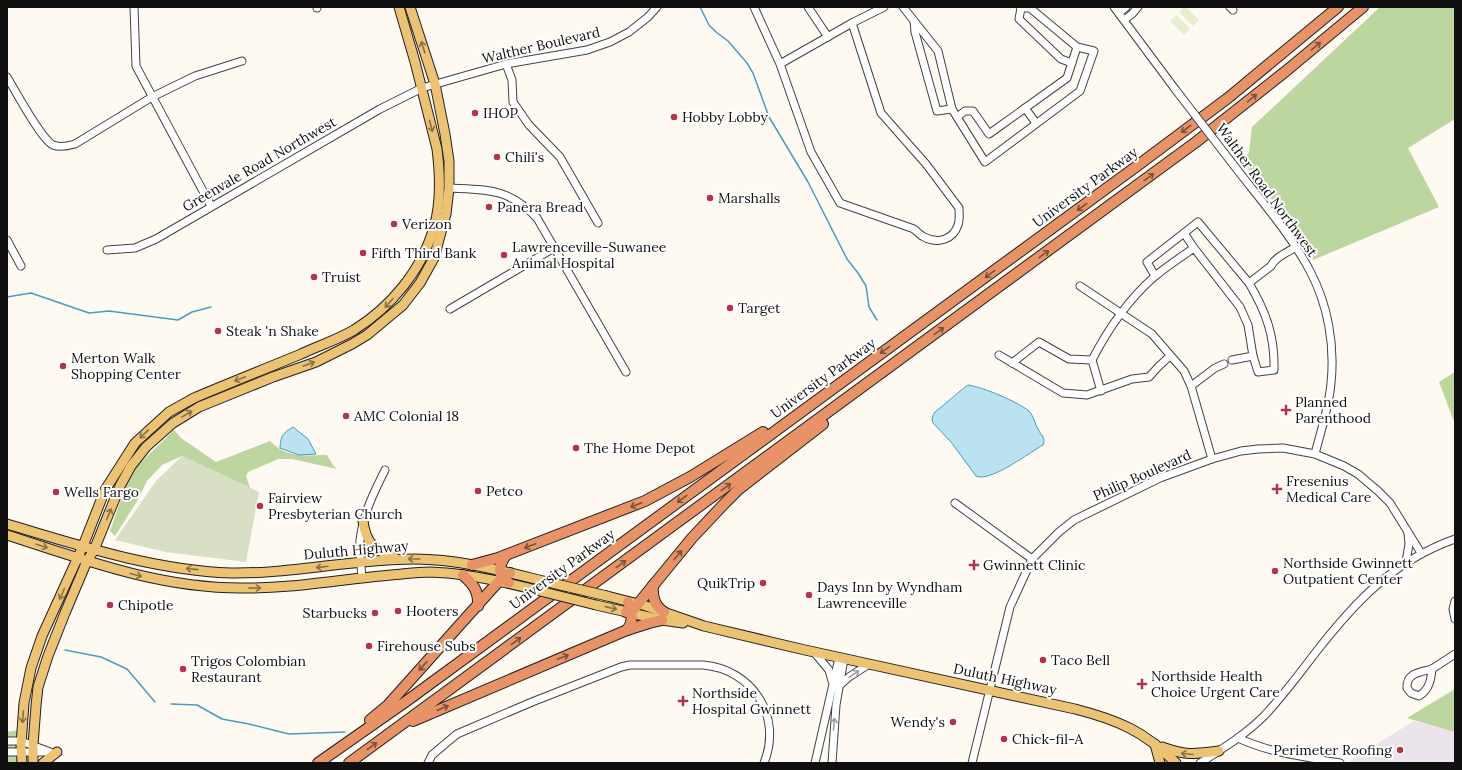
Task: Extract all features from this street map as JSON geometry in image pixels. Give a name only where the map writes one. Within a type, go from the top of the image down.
[{"type":"highway","name":"University Parkway","points":[[318,763],[402,704],[1216,107],[1338,7]]},
{"type":"highway","name":"University Parkway","points":[[349,763],[1196,142],[1259,93],[1363,7]]},
{"type":"highway","points":[[627,630],[631,624],[631,608],[653,585],[708,521],[739,489],[830,419],[860,389]]},
{"type":"highway","points":[[472,565],[506,555],[645,502],[677,485],[776,425],[804,410]]},
{"type":"highway","points":[[338,749],[388,705],[504,577],[500,564],[506,555]]},
{"type":"highway","points":[[463,575],[472,584],[477,592],[478,606]]},
{"type":"highway","points":[[394,729],[663,616],[655,603],[653,585]]},
{"type":"main road","points":[[22,763],[21,741],[24,703],[32,668],[42,636],[78,558],[105,490],[134,443],[170,412],[189,400],[353,331],[382,310],[409,280],[424,255],[435,227],[438,206],[437,149],[422,88],[399,7]]},
{"type":"main road","points":[[33,763],[36,706],[42,675],[64,613],[87,561],[94,550],[120,486],[131,466],[146,447],[161,432],[185,415],[242,389],[316,362],[367,335],[403,305],[420,283],[434,258],[446,214],[450,188],[447,147],[435,84],[410,7]]},
{"type":"main road","points":[[364,521],[368,540],[373,547],[398,560]]},
{"type":"main road","name":"Duluth Highway","points":[[7,524],[94,550],[166,566],[230,573],[284,571],[398,560],[430,559],[472,565],[528,588],[596,605],[631,608],[814,652],[1075,709],[1105,717],[1134,730],[1155,744],[1176,763]]},
{"type":"main road","name":"Duluth Highway","points":[[7,535],[112,569],[159,581],[220,587],[269,588],[297,586],[362,577],[429,572],[539,580],[607,596],[631,608]]},
{"type":"main road","points":[[1155,744],[1188,755],[1219,751]]},
{"type":"main road","points":[[1155,744],[1160,763]]},
{"type":"main road","points":[[43,763],[57,752]]},
{"type":"street","points":[[134,7],[136,66],[211,206]]},
{"type":"street","name":"Walther Boulevard","points":[[422,88],[506,64],[587,50],[610,42],[629,32],[648,17],[657,7]]},
{"type":"street","points":[[754,7],[780,64],[811,152],[840,203],[914,229],[924,237],[934,240],[945,240],[952,236],[958,224],[959,208],[926,164],[881,113],[852,23]]},
{"type":"street","points":[[808,7],[828,37]]},
{"type":"street","points":[[780,64],[852,23],[884,7]]},
{"type":"street","points":[[903,7],[938,51],[952,109],[985,162],[1080,91],[1094,51],[1077,47],[1030,8],[1021,8],[1019,20],[1061,59],[1072,63]]},
{"type":"street","points":[[1114,7],[1124,20],[1138,7]]},
{"type":"street","points":[[1119,13],[1126,7]]},
{"type":"street","name":"Walther Road Northwest","points":[[1124,20],[1297,249],[1310,272],[1320,295],[1327,318],[1331,343],[1332,374],[1329,400],[1314,454]]},
{"type":"street","points":[[914,21],[915,32],[937,110],[952,109]]},
{"type":"street","points":[[956,117],[964,111],[973,111],[989,134],[1067,78],[1077,47]]},
{"type":"street","points":[[7,77],[47,140],[54,145],[65,146],[75,144],[152,97],[195,76],[242,61]]},
{"type":"street","points":[[506,64],[512,80],[513,102],[529,125],[560,157],[598,223]]},
{"type":"street","name":"Greenvale Road Northwest","points":[[107,250],[135,248],[156,239],[380,109],[422,88]]},
{"type":"street","points":[[1025,108],[1036,123]]},
{"type":"street","points":[[450,188],[487,190],[502,193],[515,199],[537,218],[626,372]]},
{"type":"street","points":[[1155,276],[1147,262],[1198,222],[1249,283],[1262,306],[1271,331],[1274,370],[1258,372],[1253,356],[1248,325],[1240,307],[1184,233]]},
{"type":"street","points":[[8,243],[21,266]]},
{"type":"street","points":[[450,309],[554,248]]},
{"type":"street","points":[[1101,391],[1092,360],[1099,345],[1132,299],[1155,276],[1194,248]]},
{"type":"street","points":[[1249,283],[1297,249]]},
{"type":"street","points":[[1080,286],[1152,334],[1177,363],[1186,366],[1185,381],[1191,385],[1212,459]]},
{"type":"street","points":[[1012,363],[1039,342],[1069,359],[1092,360]]},
{"type":"street","points":[[999,355],[1063,393],[1087,395],[1132,379],[1150,377],[1170,356]]},
{"type":"street","points":[[1232,360],[1253,356]]},
{"type":"street","points":[[1191,385],[1215,368],[1224,364]]},
{"type":"street","name":"Philip Boulevard","points":[[972,763],[1010,607],[1032,559],[1059,532],[1074,520],[1160,478],[1212,459],[1258,449],[1283,448],[1314,454],[1344,466],[1371,484],[1390,503],[1407,528],[1421,554]]},
{"type":"street","points":[[362,577],[360,541],[364,521],[370,500],[385,470]]},
{"type":"street","points":[[955,503],[1032,559]]},
{"type":"street","points":[[1406,562],[1409,544],[1407,528]]},
{"type":"street","points":[[1200,763],[1238,738],[1263,717],[1337,626],[1377,583],[1406,562],[1421,554],[1454,541]]},
{"type":"street","points":[[1455,601],[1453,609],[1455,619]]},
{"type":"street","points":[[814,652],[828,670],[836,686],[832,763]]},
{"type":"street","points":[[1432,669],[1455,654]]},
{"type":"street","points":[[814,763],[836,686],[842,658]]},
{"type":"street","points":[[836,686],[870,664]]},
{"type":"street","points":[[428,763],[432,755],[457,734],[532,702],[621,667],[630,665],[703,665],[712,666],[733,673],[750,686],[758,696],[767,716],[768,725],[768,751],[764,763]]},
{"type":"street","points":[[1238,738],[1253,745],[1274,751],[1340,763]]},
{"type":"street","points":[[7,741],[21,741],[33,749]]},
{"type":"street","points":[[7,752],[21,752],[33,749]]},
{"type":"shaded area","points":[[1414,721],[1455,730],[1455,763],[1359,763],[1349,761]]},
{"type":"green space","points":[[1186,7],[1199,20],[1193,26],[1179,12]]},
{"type":"green space","points":[[1380,7],[1455,7],[1455,119],[1408,148],[1439,207],[1313,260],[1297,233],[1243,161],[1249,152],[1252,127]]},
{"type":"green space","points":[[1177,15],[1190,29],[1184,35],[1170,21]]},
{"type":"green space","points":[[1455,372],[1455,424],[1439,382]]},
{"type":"green space","points":[[174,430],[181,438],[216,462],[270,441],[283,451],[297,455],[327,455],[337,469],[292,459],[278,459],[248,472],[246,476],[250,488],[182,456],[162,465],[147,481],[136,503],[115,536],[110,531],[126,485],[137,466]]},
{"type":"green space","points":[[182,456],[259,492],[246,562],[166,552],[115,540],[156,481]]},
{"type":"green space","points":[[1455,689],[1455,732],[1407,718]]},
{"type":"green space","points":[[18,730],[25,763],[7,763],[7,732]]},
{"type":"water","points":[[968,385],[1000,395],[1017,403],[1029,411],[1043,438],[1043,445],[1000,471],[982,477],[976,476],[951,442],[933,423],[932,419],[934,413]]},
{"type":"water","points":[[293,427],[308,439],[316,454],[299,455],[280,448],[283,435],[286,431]]},
{"type":"waterway","points":[[700,7],[709,25],[728,41],[747,63],[753,73],[769,117],[808,182],[847,259],[866,286],[869,307],[877,320]]},
{"type":"waterway","points":[[7,297],[31,293],[89,313],[109,311],[178,320],[192,312],[211,307]]},
{"type":"waterway","points":[[65,650],[101,657],[127,669],[155,702]]},
{"type":"waterway","points":[[171,704],[197,705],[222,719],[289,734],[345,732]]},
{"type":"place","name":"IHOP","points":[[475,113]]},
{"type":"place","name":"Hobby Lobby","points":[[674,117]]},
{"type":"place","name":"Chili's","points":[[497,157]]},
{"type":"place","name":"Marshalls","points":[[710,198]]},
{"type":"place","name":"Panera Bread","points":[[489,207]]},
{"type":"place","name":"Verizon","points":[[394,224]]},
{"type":"place","name":"Fifth Third Bank","points":[[363,253]]},
{"type":"place","name":"Lawrenceville-Suwanee Animal Hospital","points":[[504,255]]},
{"type":"place","name":"Truist","points":[[314,277]]},
{"type":"place","name":"Target","points":[[730,308]]},
{"type":"place","name":"Steak 'n Shake","points":[[218,331]]},
{"type":"place","name":"Merton Walk Shopping Center","points":[[63,366]]},
{"type":"place","name":"Planned Parenthood","points":[[1286,410]]},
{"type":"place","name":"AMC Colonial 18","points":[[346,416]]},
{"type":"place","name":"The Home Depot","points":[[576,448]]},
{"type":"place","name":"Fresenius Medical Care","points":[[1277,489]]},
{"type":"place","name":"Petco","points":[[478,491]]},
{"type":"place","name":"Wells Fargo","points":[[56,492]]},
{"type":"place","name":"Fairview Presbyterian Church","points":[[260,506]]},
{"type":"place","name":"Gwinnett Clinic","points":[[974,565]]},
{"type":"place","name":"Northside Gwinnett Outpatient Center","points":[[1275,571]]},
{"type":"place","name":"QuikTrip","points":[[763,583]]},
{"type":"place","name":"Days Inn by Wyndham Lawrenceville","points":[[809,595]]},
{"type":"place","name":"Chipotle","points":[[110,605]]},
{"type":"place","name":"Hooters","points":[[398,611]]},
{"type":"place","name":"Starbucks","points":[[375,613]]},
{"type":"place","name":"Firehouse Subs","points":[[369,646]]},
{"type":"place","name":"Taco Bell","points":[[1043,660]]},
{"type":"place","name":"Trigos Colombian Restaurant","points":[[183,669]]},
{"type":"place","name":"Northside Health Choice Urgent Care","points":[[1142,684]]},
{"type":"place","name":"Northside Hospital Gwinnett","points":[[683,701]]},
{"type":"place","name":"Wendy's","points":[[953,722]]},
{"type":"place","name":"Chick-fil-A","points":[[1004,739]]},
{"type":"place","name":"Perimeter Roofing","points":[[1400,750]]}]
